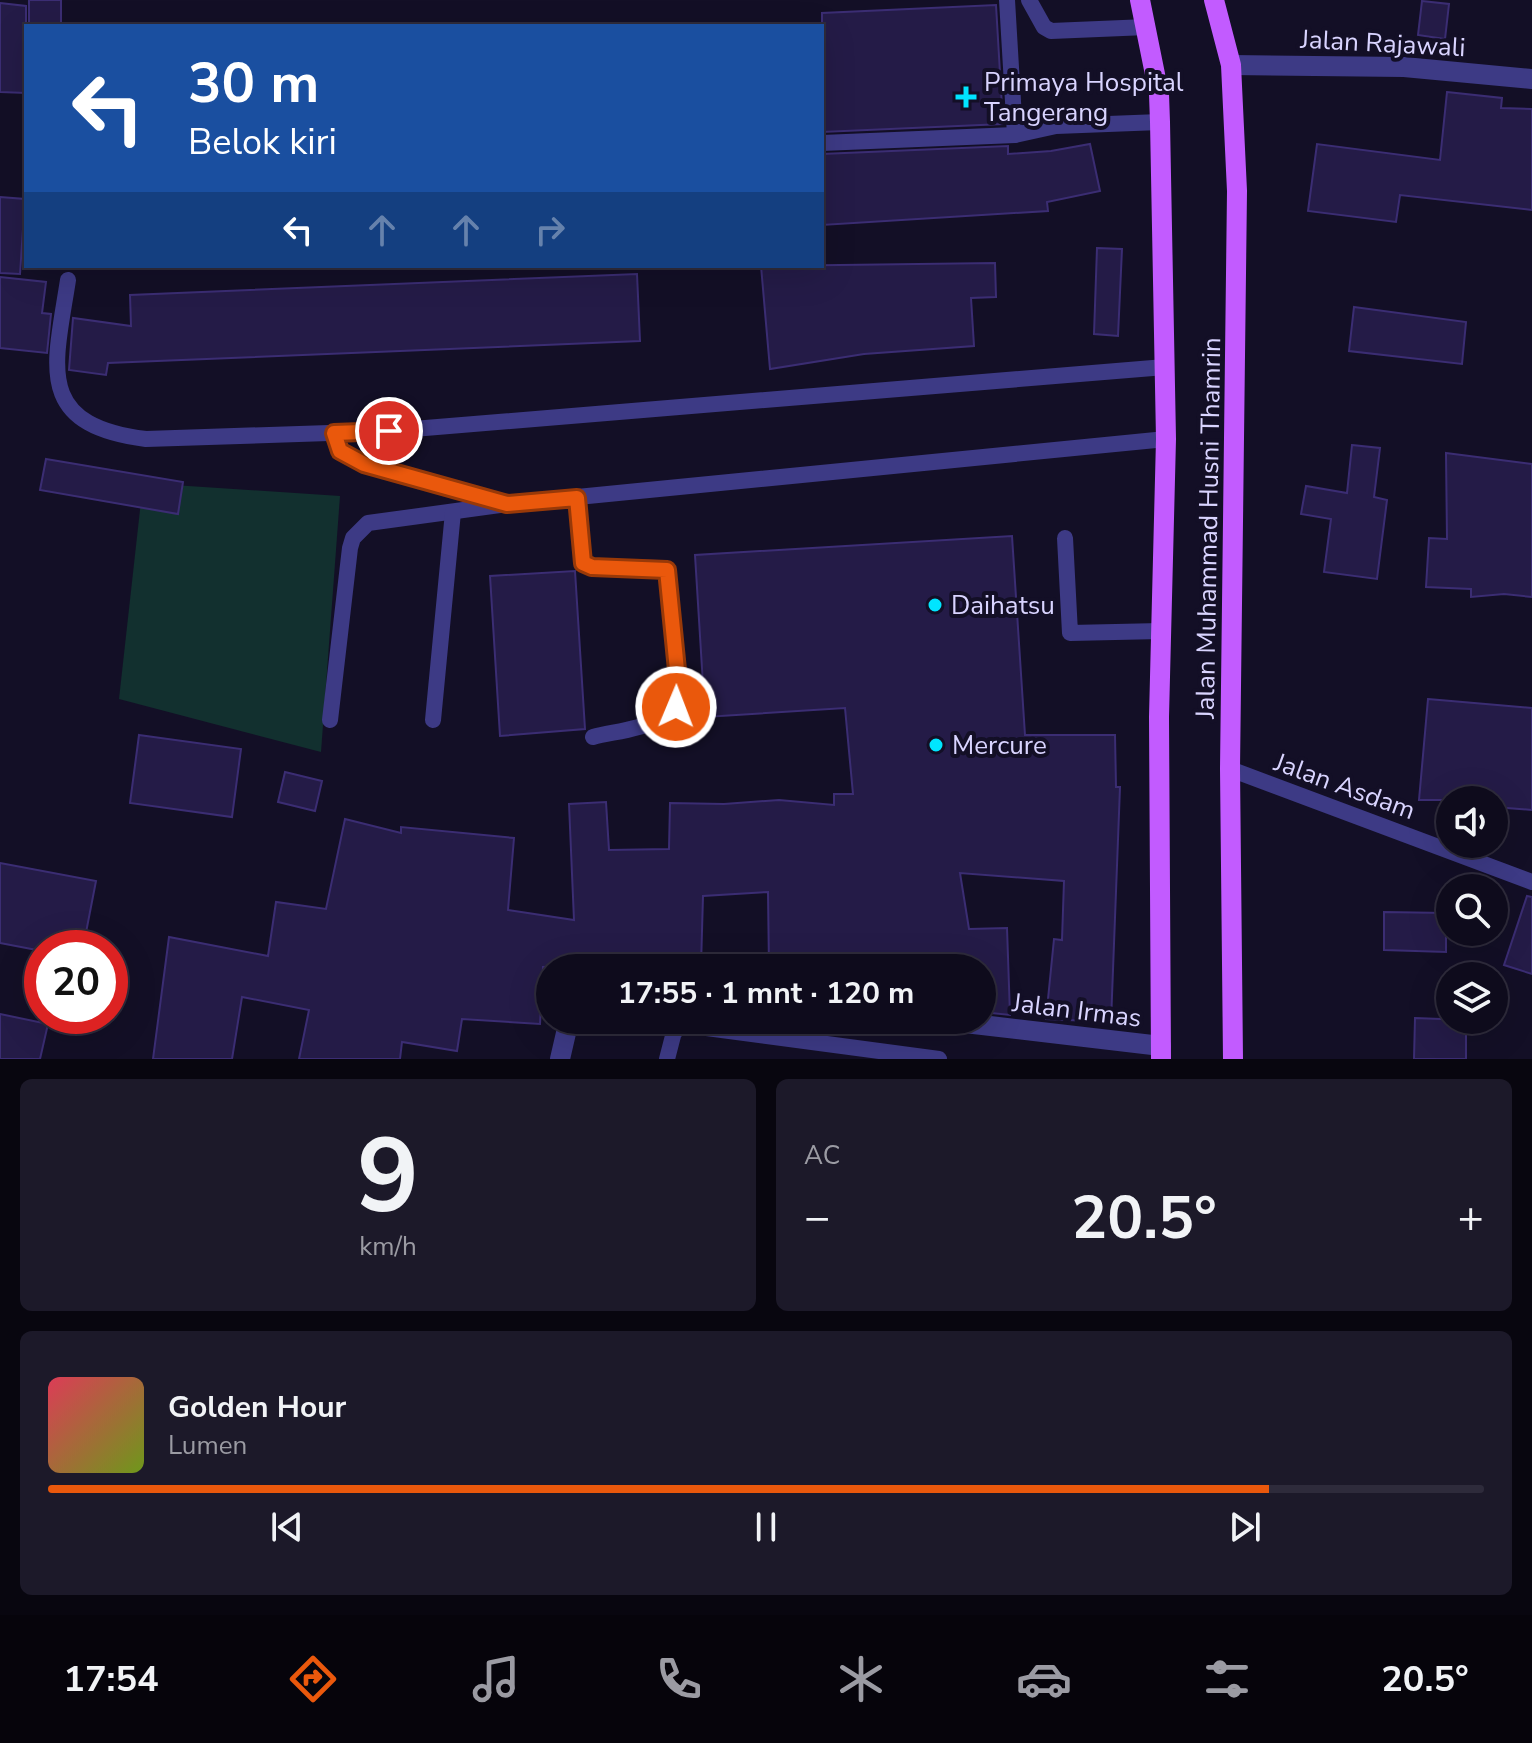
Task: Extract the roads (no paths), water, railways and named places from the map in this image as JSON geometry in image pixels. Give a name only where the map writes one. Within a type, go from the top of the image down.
[{"type":"main road","name":"Jalan Muhammad Husni Thamrin","points":[[1140,0],[1159,94],[1165,367],[1161,631],[1161,1052]]},
{"type":"main road","name":"Jalan Muhammad Husni Thamrin","points":[[1214,0],[1231,65],[1237,191],[1230,769],[1233,1059]]},
{"type":"street","name":"Jalan Rajawali","points":[[1231,65],[1404,67],[1532,79]]},
{"type":"street","name":"Jalan Irmas","points":[[996,1028],[1161,1052]]},
{"type":"street","points":[[560,1059],[566,1034]]},
{"type":"lane","points":[[1007,0],[1015,135]]},
{"type":"lane","points":[[1029,0],[1044,27],[1051,31],[1147,27]]},
{"type":"lane","points":[[824,143],[1015,135],[1056,126],[1160,122]]},
{"type":"lane","points":[[68,280],[55,369],[62,399],[89,422],[129,437],[146,439],[334,433],[731,405],[1165,367]]},
{"type":"lane","points":[[334,433],[340,451],[364,464],[507,504]]},
{"type":"lane","points":[[330,720],[353,538],[368,523],[507,504],[1166,439]]},
{"type":"lane","points":[[577,498],[583,563],[592,567],[660,568],[668,572],[679,690],[676,707],[665,718],[593,737]]},
{"type":"lane","points":[[433,720],[453,512]]},
{"type":"lane","points":[[1065,538],[1070,633],[1161,631]]},
{"type":"lane","name":"Jalan Asdam","points":[[1230,769],[1532,882]]},
{"type":"lane","points":[[667,1059],[674,1032],[684,1025],[939,1059]]},
{"type":"place","name":"Primaya Hospital Tangerang","points":[[966,97]]},
{"type":"place","name":"Daihatsu","points":[[935,605]]},
{"type":"place","name":"Mercure","points":[[936,745]]}]
